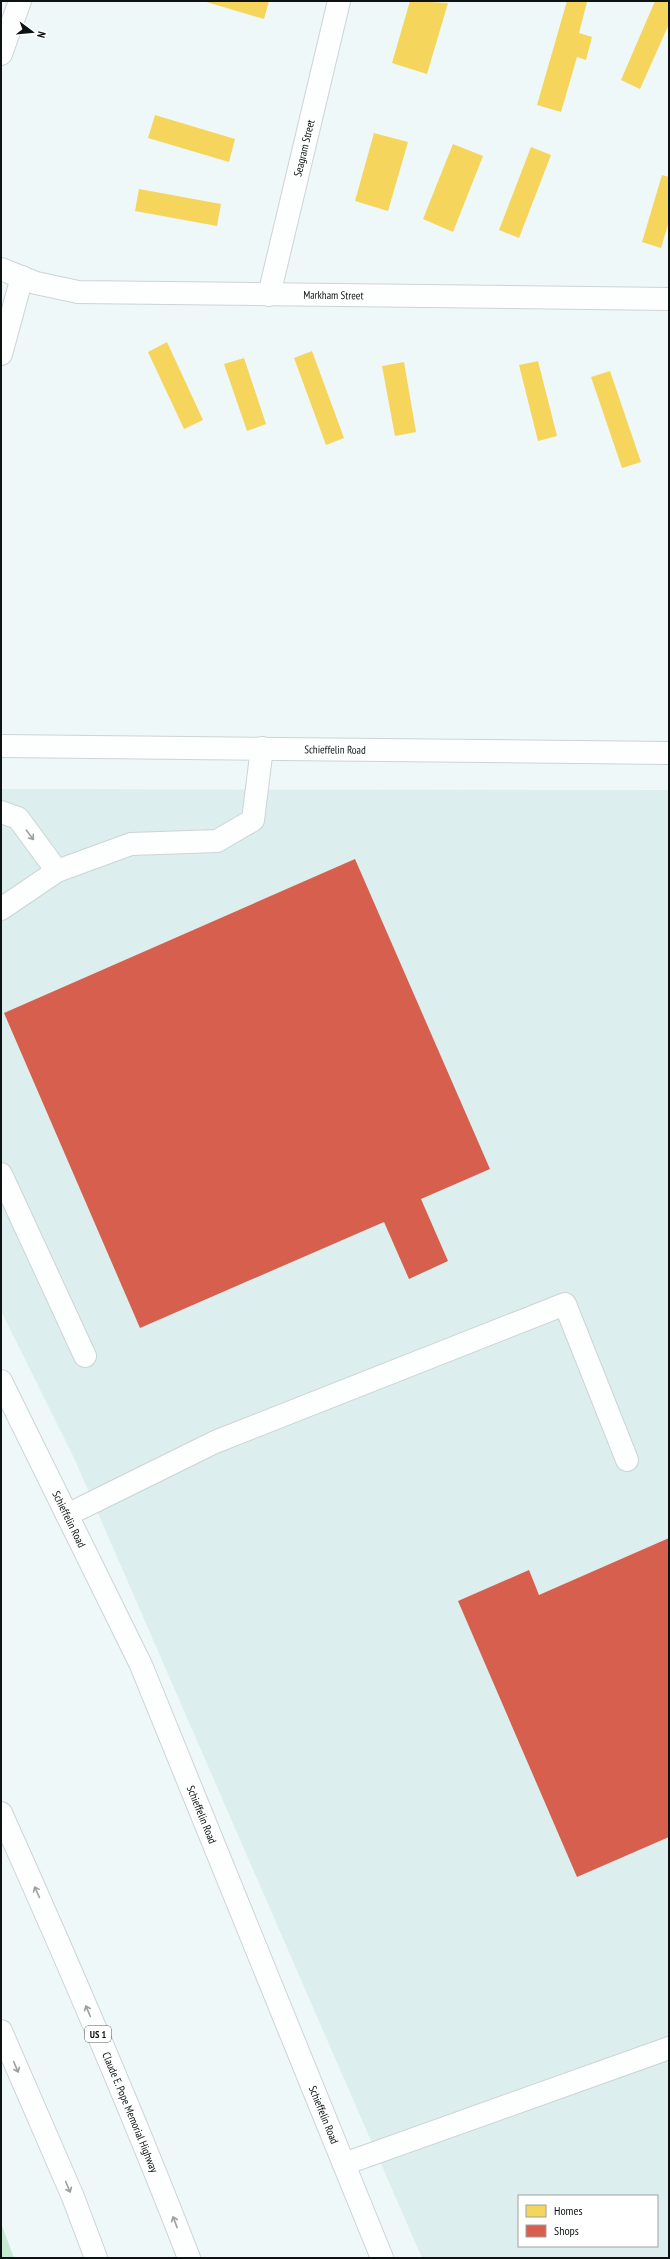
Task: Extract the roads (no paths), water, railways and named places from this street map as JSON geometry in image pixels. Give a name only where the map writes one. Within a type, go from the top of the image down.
[{"type":"main road","points":[[1,54],[20,1]]},
{"type":"main road","name":"Seagram Street","points":[[269,295],[339,1]]},
{"type":"main road","name":"Markham Street","points":[[1,269],[36,283],[78,292],[669,299]]},
{"type":"main road","points":[[1,354],[22,277]]},
{"type":"main road","name":"Schieffelin Road","points":[[1,746],[669,753]]},
{"type":"main road","points":[[1,909],[57,871],[131,844],[217,841],[253,820],[262,748]]},
{"type":"main road","points":[[1,812],[18,818],[57,871]]},
{"type":"main road","points":[[1,1174],[85,1356]]},
{"type":"main road","points":[[67,1515],[215,1442],[565,1304],[627,1460]]},
{"type":"main road","name":"Schieffelin Road","points":[[1,1381],[141,1665],[382,2258]]},
{"type":"main road","name":"Claude E. Pope Memorial Highway","points":[[1,1813],[152,2161],[189,2258]]},
{"type":"main road","points":[[1,2031],[73,2197],[96,2258]]},
{"type":"main road","points":[[344,2164],[669,2049]]}]
